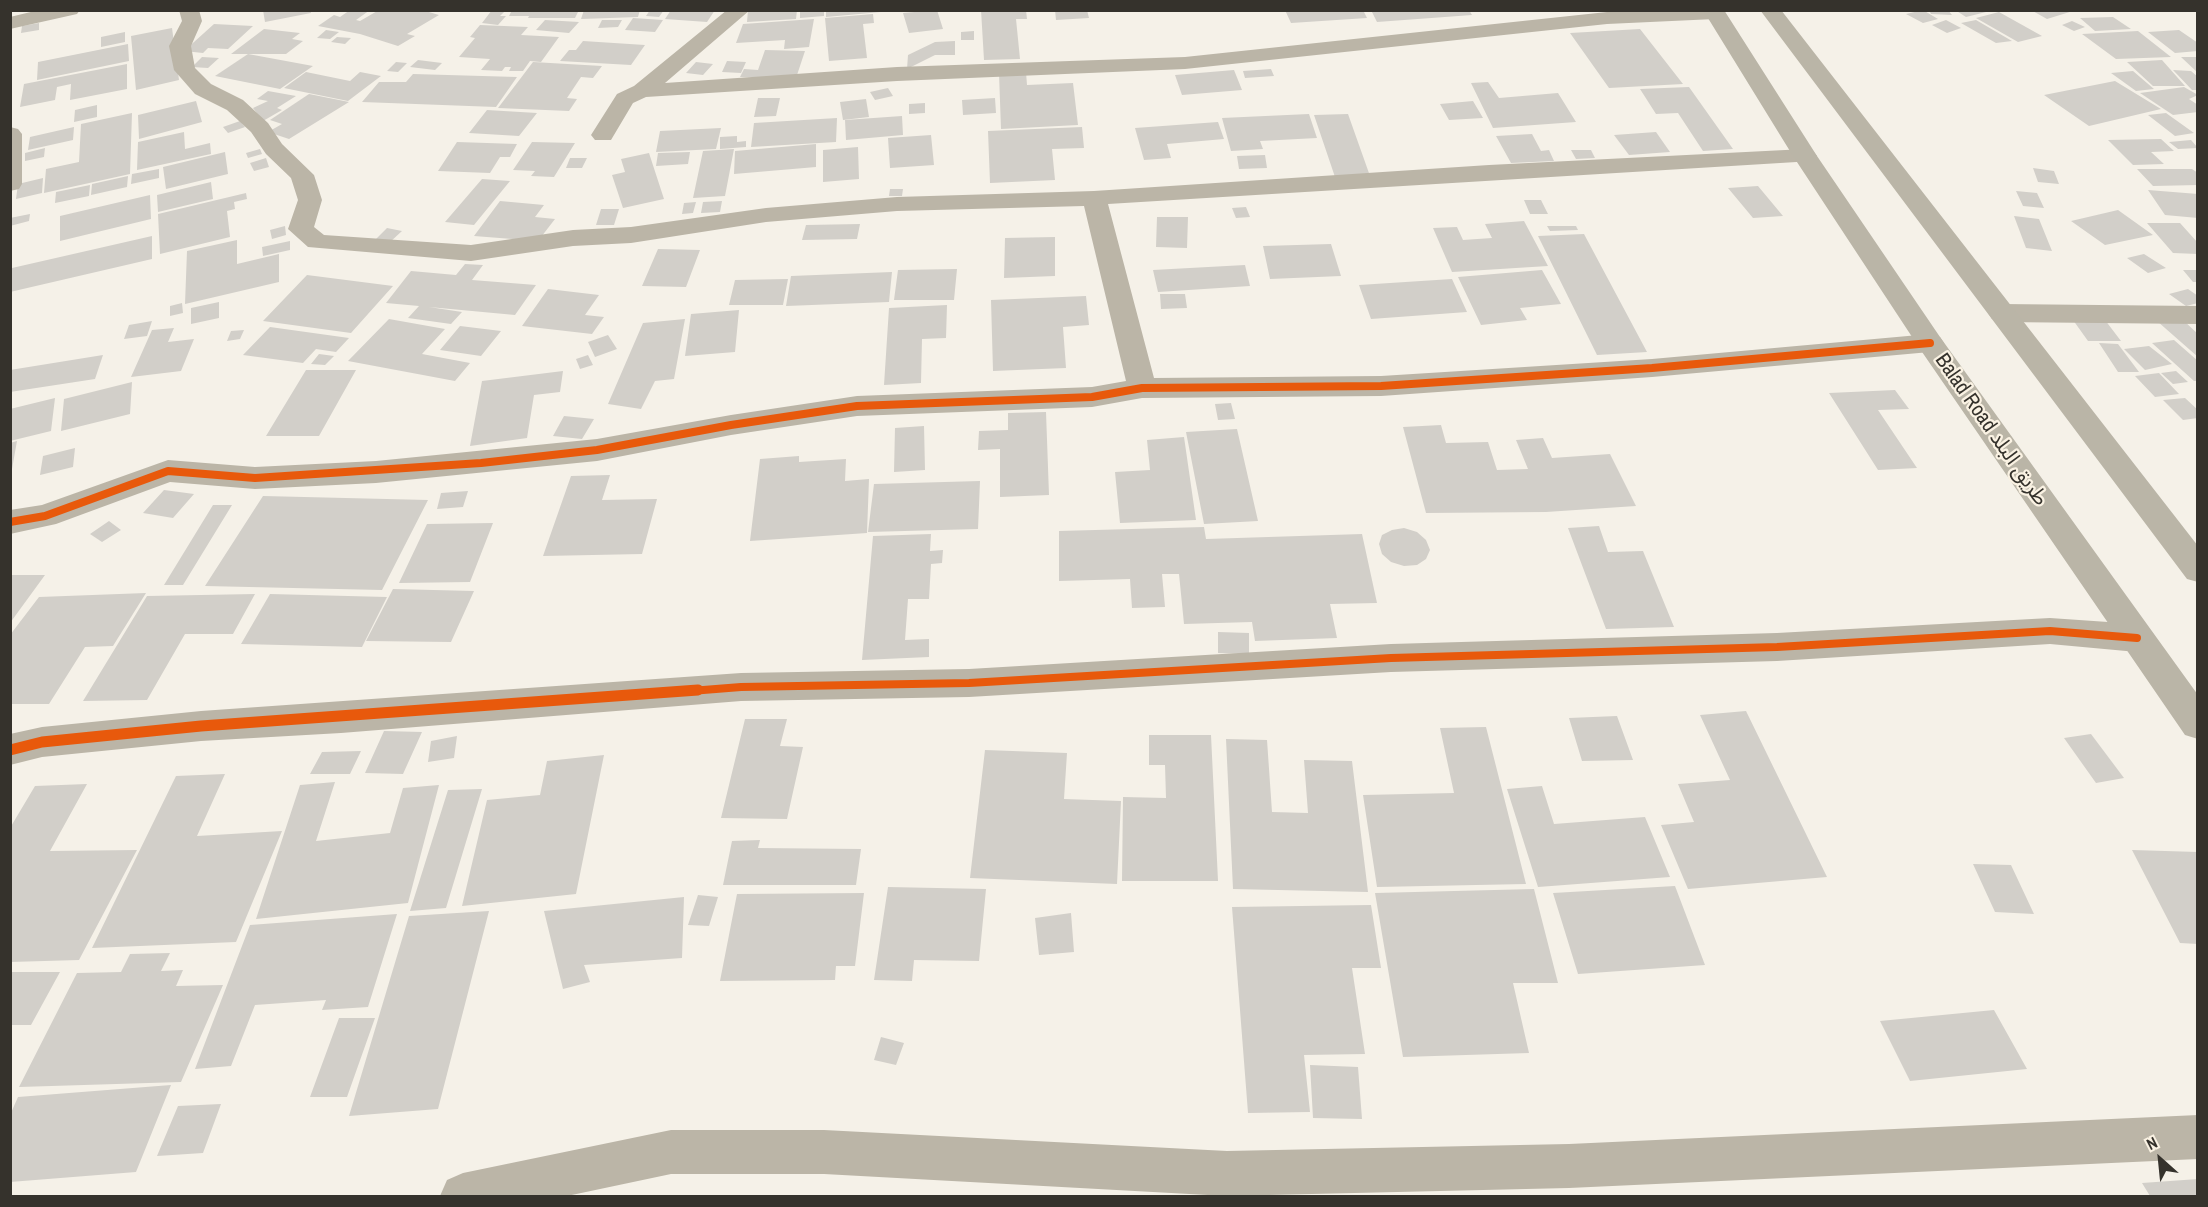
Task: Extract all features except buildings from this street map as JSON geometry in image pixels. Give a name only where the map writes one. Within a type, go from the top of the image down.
[{"type":"highway","points":[[1770,10],[2198,570]]},
{"type":"highway","name":"Balad Road طريق البلد","points":[[1714,12],[1805,156],[1930,343],[2198,724]]},
{"type":"street","points":[[10,23],[70,10]]},
{"type":"street","points":[[189,10],[192,21],[180,46],[185,70],[203,89],[235,105],[302,175],[310,200],[301,229],[317,242],[471,253],[573,238],[632,235],[766,215],[861,207],[1094,198],[1489,172],[1805,156]]},
{"type":"street","points":[[603,135],[625,99],[642,91],[740,10]]},
{"type":"street","points":[[642,91],[897,74],[1185,63],[1606,18],[1714,12]]},
{"type":"street","points":[[10,134],[10,184]]},
{"type":"street","points":[[1094,198],[1142,388]]},
{"type":"street","points":[[2001,313],[2198,315]]},
{"type":"street","points":[[10,522],[45,516],[168,471],[255,478],[376,472],[597,450],[731,425],[857,406],[1092,397],[1142,388],[1381,387],[1652,368],[1930,343]]},
{"type":"street","points":[[10,750],[42,742],[201,726],[341,718],[741,687],[969,683],[1391,658],[1777,647],[2050,631],[2137,638]]},
{"type":"street","points":[[464,1197],[671,1152],[824,1152],[1227,1174],[1569,1166],[2198,1137]]},
{"type":"cycle path","points":[[10,522],[45,516],[168,471],[255,478],[376,472],[481,463],[597,450],[731,425],[857,406],[1092,397],[1142,388],[1381,386],[1652,368],[1930,343]]},
{"type":"cycle path","points":[[10,750],[42,742],[201,726],[341,718],[741,687],[969,683],[1391,658],[1777,647],[2050,631],[2137,638]]}]
